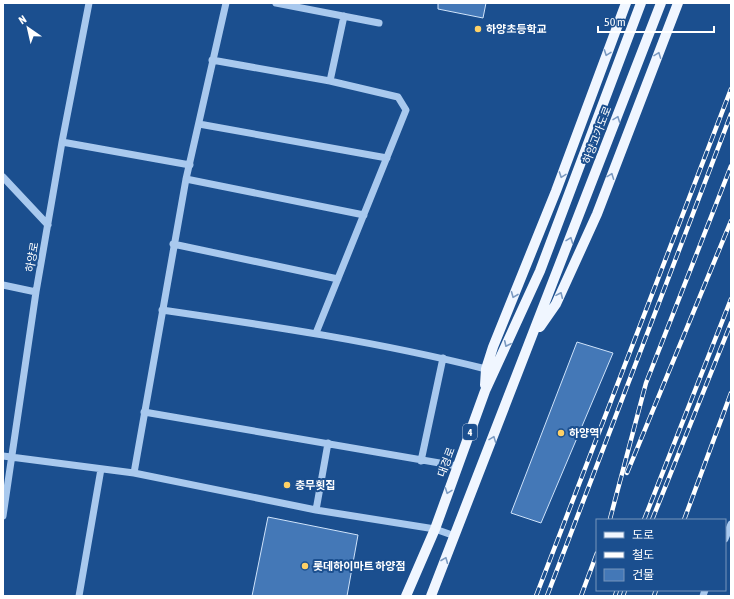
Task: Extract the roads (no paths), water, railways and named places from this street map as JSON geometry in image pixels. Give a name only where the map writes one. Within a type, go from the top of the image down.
[{"type":"main road","points":[[485,391],[486,369],[493,347],[556,192],[626,3]]},
{"type":"main road","name":"하양고가도로","points":[[540,270],[641,3]]},
{"type":"main road","name":"하양고가도로","points":[[531,340],[661,3]]},
{"type":"main road","points":[[531,340],[556,304],[597,214],[678,3]]},
{"type":"main road","name":"대경로","points":[[406,596],[435,529],[485,391],[540,270]]},
{"type":"main road","name":"4","points":[[431,596],[531,340]]},
{"type":"street","name":"하양로","points":[[3,516],[36,292],[62,142],[89,3]]},
{"type":"street","points":[[134,473],[173,244],[212,60],[226,3]]},
{"type":"street","points":[[276,3],[379,23]]},
{"type":"street","points":[[330,81],[344,16]]},
{"type":"street","points":[[212,60],[330,81],[398,97],[406,110],[316,334]]},
{"type":"street","points":[[199,124],[387,158]]},
{"type":"street","points":[[62,142],[190,165]]},
{"type":"street","points":[[3,177],[48,225]]},
{"type":"street","points":[[186,179],[364,215]]},
{"type":"street","points":[[173,244],[338,279]]},
{"type":"street","points":[[3,285],[36,292]]},
{"type":"street","points":[[162,310],[316,334],[443,358],[486,369]]},
{"type":"street","points":[[421,461],[443,358]]},
{"type":"street","points":[[144,412],[328,442],[421,461],[458,466]]},
{"type":"street","points":[[316,510],[328,442]]},
{"type":"street","points":[[3,456],[134,473],[316,510],[435,529],[455,536]]},
{"type":"street","points":[[79,596],[101,469]]},
{"type":"street","points":[[726,537],[731,524]]},
{"type":"railway","points":[[536,596],[731,89]]},
{"type":"railway","points":[[547,596],[731,114]]},
{"type":"railway","points":[[610,519],[646,383],[731,166]]},
{"type":"railway","points":[[627,473],[731,221]]},
{"type":"railway","points":[[644,519],[731,299]]},
{"type":"railway","points":[[652,519],[731,323]]},
{"type":"railway","points":[[684,519],[731,393]]},
{"type":"railway","points":[[581,596],[596,556]]},
{"type":"railway","points":[[615,596],[617,591]]},
{"type":"railway","points":[[623,596],[625,591]]},
{"type":"railway","points":[[654,596],[656,591]]},
{"type":"place","name":"하양초등학교","points":[[478,29]]},
{"type":"place","name":"하양역","points":[[561,433]]},
{"type":"place","name":"충무횟집","points":[[287,485]]},
{"type":"place","name":"롯데하이마트 하양점","points":[[305,566]]}]
